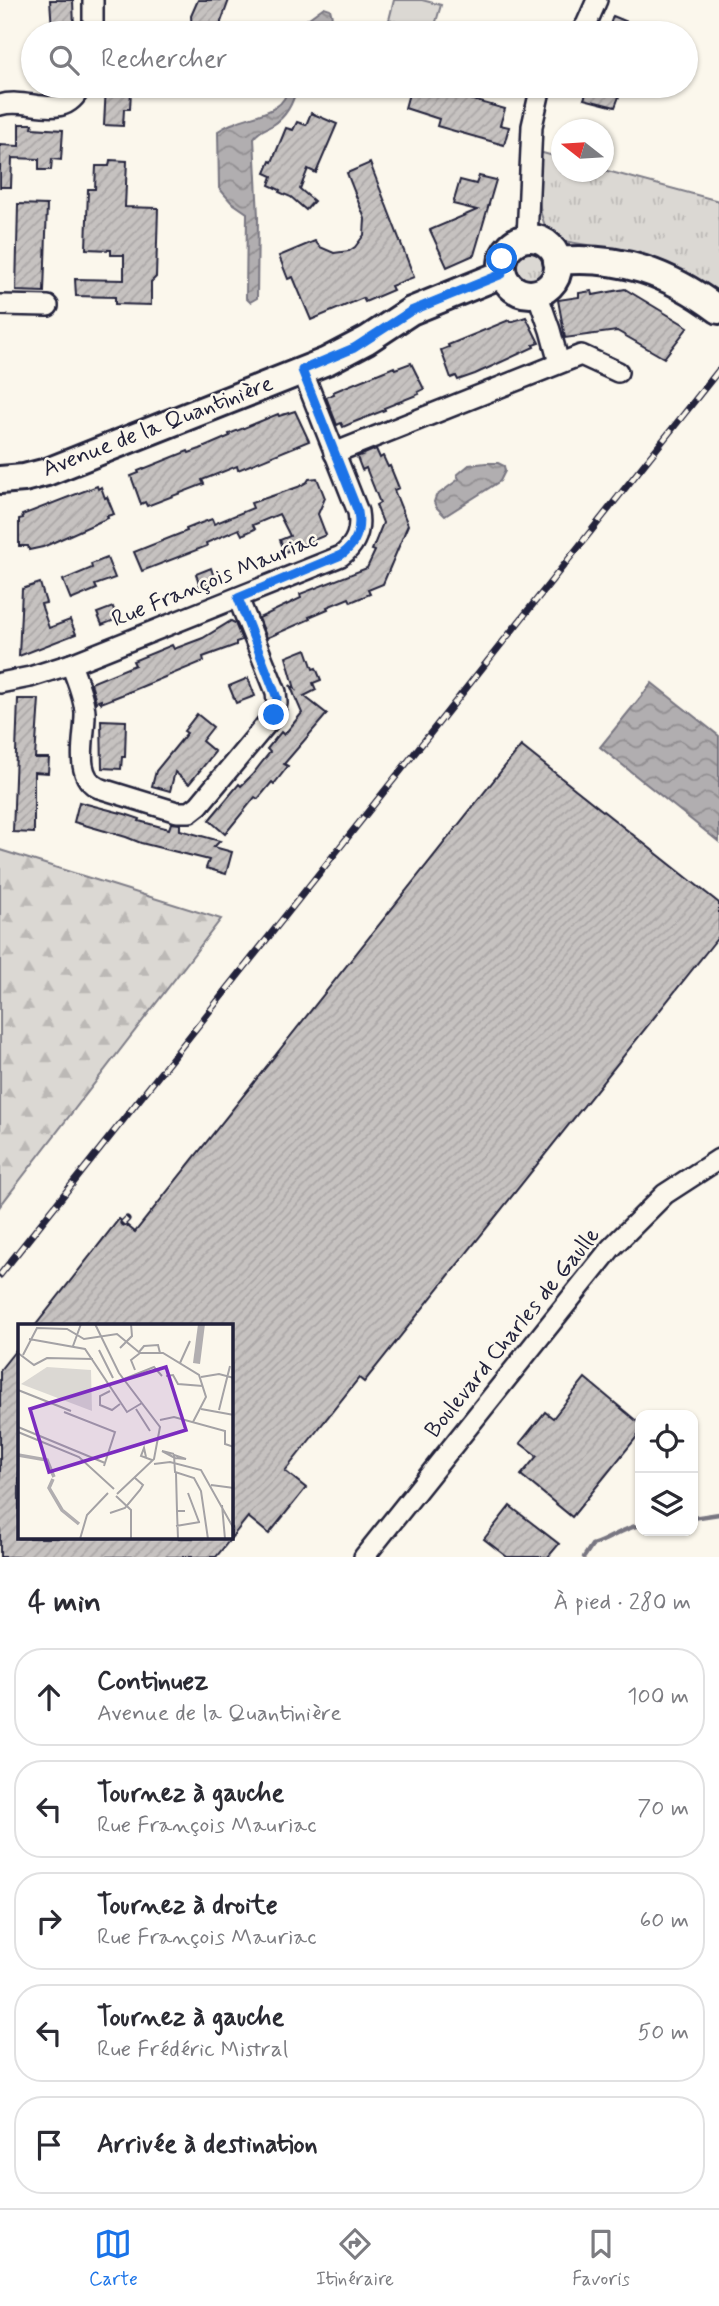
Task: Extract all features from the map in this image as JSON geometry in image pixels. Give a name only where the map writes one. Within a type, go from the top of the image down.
[{"type":"street","points":[[93,0],[93,21]]},
{"type":"street","points":[[588,21],[597,0]]},
{"type":"street","points":[[0,105],[10,102],[56,107],[72,98]]},
{"type":"street","points":[[527,238],[532,126],[538,98]]},
{"type":"street","points":[[527,238],[547,243],[557,261],[554,281],[545,290],[537,293],[525,294],[514,290],[502,274],[502,259],[506,250],[513,243],[527,238]]},
{"type":"street","points":[[557,261],[592,258],[640,267],[689,289],[719,310]]},
{"type":"street","name":"Avenue de la Quantinière","points":[[0,480],[47,472],[302,370],[354,348],[411,311],[502,274]]},
{"type":"street","points":[[537,293],[559,363]]},
{"type":"street","points":[[0,305],[48,306]]},
{"type":"street","points":[[334,453],[582,355],[618,372]]},
{"type":"street","name":"Rue François Mauriac","points":[[0,683],[71,664],[341,555],[353,544],[359,528],[358,512],[302,370]]},
{"type":"street","points":[[71,664],[83,702],[83,767],[89,782],[99,788],[177,812],[190,812],[199,805],[274,715],[276,709],[275,692],[238,598]]},
{"type":"street","name":"Boulevard Charles de Gaulle","points":[[364,1557],[611,1248],[664,1194],[719,1159]]},
{"type":"green space","points":[[394,0],[422,0],[441,5],[436,21],[389,20]]},
{"type":"green space","points":[[539,152],[551,155],[551,182],[614,182],[614,173],[719,201],[719,293],[714,297],[611,249],[557,240],[547,232],[538,194]]},
{"type":"green space","points":[[529,246],[542,252],[548,265],[542,278],[529,284],[516,278],[510,265],[516,252]]},
{"type":"green space","points":[[0,850],[221,919],[0,1206]]},
{"type":"water","points":[[324,7],[330,9],[332,17],[326,21],[305,21]]},
{"type":"water","points":[[284,98],[293,98],[286,113],[254,138],[258,217],[257,298],[250,302],[246,298],[247,213],[231,202],[219,188],[218,131],[267,112]]},
{"type":"water","points":[[486,463],[504,466],[505,471],[500,481],[445,516],[436,507],[436,496],[459,479],[457,475],[469,465]]},
{"type":"water","points":[[652,683],[719,736],[719,842],[600,747]]},
{"type":"building","points":[[50,0],[73,0],[74,21],[51,21]]},
{"type":"building","points":[[198,0],[229,0],[221,21],[191,21]]},
{"type":"building","points":[[613,16],[625,21],[611,21]]},
{"type":"building","points":[[105,98],[131,98],[130,109],[124,109],[123,126],[104,125]]},
{"type":"building","points":[[408,98],[466,98],[505,109],[500,125],[509,127],[504,145],[437,126],[439,119],[405,108]]},
{"type":"building","points":[[584,98],[618,98],[615,107]]},
{"type":"building","points":[[311,113],[337,124],[316,173],[308,169],[300,189],[314,201],[306,210],[291,197],[269,185],[272,176],[265,173],[286,128],[293,130],[297,122],[306,125]]},
{"type":"building","points":[[19,124],[33,124],[32,128],[63,130],[61,160],[52,159],[51,170],[39,170],[39,159],[12,158],[11,187],[0,187],[0,145],[19,146]]},
{"type":"building","points":[[110,160],[127,161],[125,207],[158,208],[156,277],[151,282],[151,305],[115,304],[115,297],[76,296],[75,279],[124,280],[124,255],[111,255],[111,250],[86,249],[88,189],[95,189],[96,166],[109,166]]},
{"type":"building","points":[[370,163],[414,277],[391,286],[393,290],[365,302],[363,298],[311,320],[293,277],[288,279],[279,256],[315,241],[320,247],[334,253],[349,251],[355,247],[364,235],[365,219],[347,173]]},
{"type":"building","points":[[479,176],[496,180],[474,255],[447,267],[430,230],[477,210],[453,204],[460,180],[476,184]]},
{"type":"building","points":[[18,204],[47,205],[44,292],[16,291]]},
{"type":"building","points":[[625,289],[688,327],[664,358],[617,331],[565,338],[558,300],[579,297],[579,293],[592,291],[593,295]]},
{"type":"building","points":[[526,317],[539,343],[475,374],[458,380],[456,376],[451,378],[441,350],[509,320],[510,322]]},
{"type":"building","points":[[411,363],[424,389],[418,392],[419,394],[343,427],[341,423],[337,425],[326,397],[394,367],[395,369]]},
{"type":"building","points":[[295,411],[309,441],[238,470],[237,466],[202,480],[204,484],[147,506],[145,502],[141,504],[131,476],[139,473],[138,471],[188,451],[189,453],[200,449],[278,414],[279,416]]},
{"type":"building","points":[[376,449],[380,458],[383,456],[388,467],[390,466],[399,488],[394,490],[408,525],[383,584],[368,590],[370,594],[351,602],[349,598],[327,607],[328,609],[309,617],[310,619],[267,638],[259,618],[301,598],[300,594],[367,568],[383,523],[376,505],[380,503],[366,468],[362,470],[357,457]]},
{"type":"building","points":[[317,478],[325,498],[318,514],[326,535],[285,552],[280,540],[290,536],[279,514],[253,525],[255,529],[242,535],[239,529],[206,543],[207,546],[142,571],[134,552],[212,519],[214,524],[253,508],[251,503]]},
{"type":"building","points":[[97,486],[98,489],[101,487],[114,514],[43,547],[29,550],[28,546],[19,546],[19,519],[23,518],[22,515]]},
{"type":"building","points":[[107,558],[115,578],[95,585],[97,589],[71,600],[63,580],[92,568],[91,564]]},
{"type":"building","points":[[211,568],[215,580],[200,586],[196,574]]},
{"type":"building","points":[[40,583],[46,603],[41,604],[49,628],[70,620],[76,634],[19,656],[22,589]]},
{"type":"building","points":[[113,607],[117,619],[102,625],[97,613]]},
{"type":"building","points":[[231,621],[235,623],[242,640],[236,642],[236,645],[203,657],[204,661],[124,694],[101,703],[101,700],[96,702],[91,683],[135,665],[133,661],[172,645],[174,649],[203,638]]},
{"type":"building","points":[[306,649],[313,669],[316,668],[321,680],[313,683],[316,690],[304,696],[327,714],[284,764],[288,766],[274,784],[272,782],[258,799],[255,797],[225,834],[209,820],[239,784],[241,786],[252,775],[270,752],[267,749],[281,732],[284,735],[302,713],[290,685],[295,689],[286,657]]},
{"type":"building","points":[[248,678],[255,696],[236,703],[229,686]]},
{"type":"building","points":[[18,699],[39,699],[35,758],[49,758],[48,773],[34,772],[34,833],[13,832]]},
{"type":"building","points":[[197,714],[213,727],[202,741],[215,752],[189,784],[175,772],[170,791],[152,786],[156,771],[187,733],[184,731]]},
{"type":"building","points":[[101,720],[126,721],[125,757],[122,757],[121,769],[102,768]]},
{"type":"building","points":[[521,746],[719,903],[719,936],[364,1382],[359,1378],[285,1471],[306,1488],[269,1534],[248,1517],[233,1536],[233,1324],[37,1324],[119,1219],[135,1232]]},
{"type":"building","points":[[79,802],[169,829],[171,823],[180,824],[180,830],[220,841],[214,847],[232,852],[226,874],[206,868],[209,860],[74,822]]},
{"type":"building","points":[[18,1347],[18,1540],[230,1540],[216,1557],[0,1557],[0,1370]]},
{"type":"building","points":[[585,1378],[635,1420],[635,1439],[572,1517],[521,1475],[537,1456],[520,1443],[545,1412],[553,1418]]},
{"type":"building","points":[[510,1506],[559,1544],[548,1557],[507,1557],[484,1539]]},
{"type":"waterway","points":[[698,1517],[719,1514]]},
{"type":"waterway","points":[[584,1557],[592,1545],[635,1527]]},
{"type":"railway","points":[[0,1275],[719,370]]},
{"type":"railway","points":[[123,1223],[127,1219]]},
{"type":"route","points":[[274,715],[277,698],[238,598],[348,551],[359,528],[358,512],[302,370],[354,348],[411,311],[502,274],[502,259]]}]
